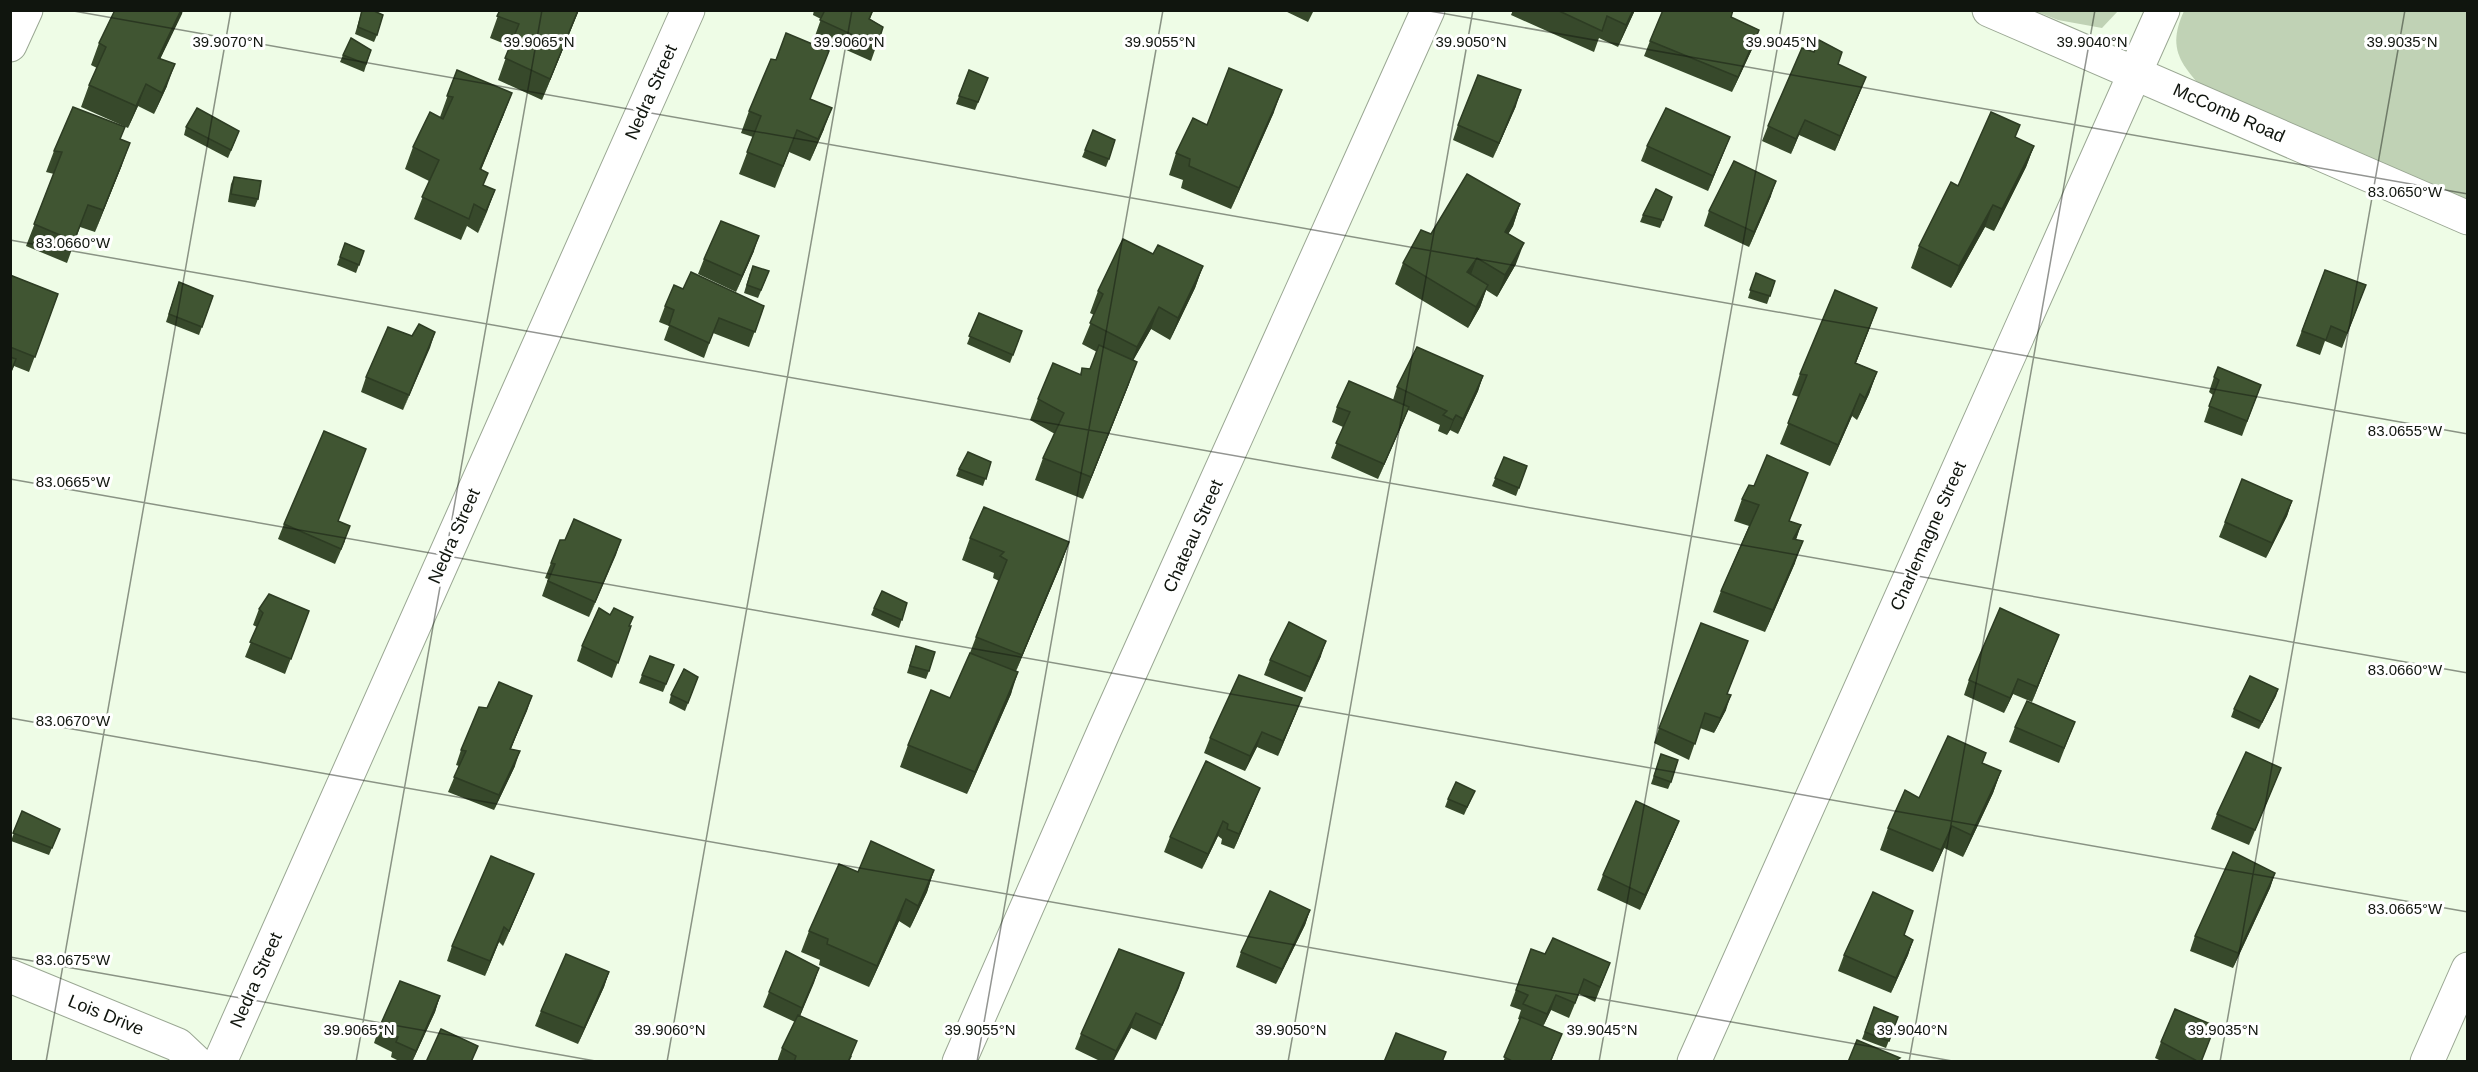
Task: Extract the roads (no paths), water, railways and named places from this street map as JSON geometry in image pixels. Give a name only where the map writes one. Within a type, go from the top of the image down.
[{"type":"street","points":[[10,45],[26,10]]},
{"type":"street","name":"Nedra Street","points":[[220,1062],[688,10]]},
{"type":"street","name":"Chateau Street","points":[[959,1062],[1104,730],[1428,10]]},
{"type":"street","name":"McComb Road","points":[[1989,10],[2468,218]]},
{"type":"street","name":"Charlemagne Street","points":[[1694,1062],[2163,10]]},
{"type":"street","points":[[2427,1062],[2468,969]]},
{"type":"street","name":"Lois Drive","points":[[10,976],[178,1045],[196,1062]]}]
